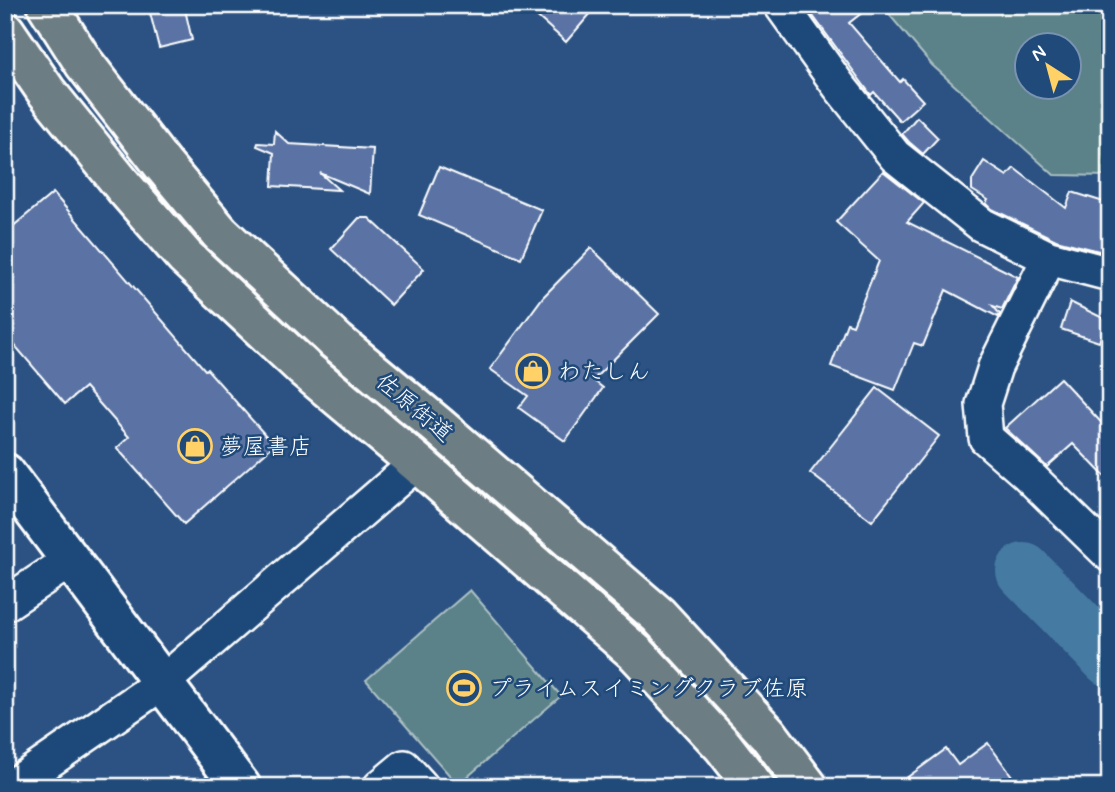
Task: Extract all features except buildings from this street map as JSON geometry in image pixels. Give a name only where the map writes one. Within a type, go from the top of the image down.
[{"type":"highway","name":"佐原街道","points":[[47,5],[84,63],[220,233],[337,342],[658,615],[768,734],[808,787]]},
{"type":"highway","name":"佐原街道","points":[[5,31],[46,91],[185,257],[306,370],[637,654],[723,746],[755,787]]},
{"type":"street","points":[[781,5],[839,86],[895,156],[982,225],[1049,258],[1110,274]]},
{"type":"street","points":[[1049,258],[995,367],[983,404],[986,438],[1110,555]]},
{"type":"street","points":[[11,787],[162,683],[416,463]]},
{"type":"street","points":[[5,473],[241,787]]},
{"type":"street","points":[[5,604],[71,560]]},
{"type":"street","points":[[380,787],[404,766],[422,787]]},
{"type":"green space","points":[[881,5],[1110,5],[1110,176],[1054,175],[932,65]]},
{"type":"green space","name":"プライムスイミングクラブ佐原","points":[[470,590],[561,696],[458,785],[366,680]]},
{"type":"waterway","points":[[1024,571],[1110,659]]},
{"type":"place","name":"わたしん","points":[[533,371]]},
{"type":"place","name":"夢屋書店","points":[[195,446]]},
{"type":"place","name":"プライムスイミングクラブ佐原","points":[[464,688]]}]
